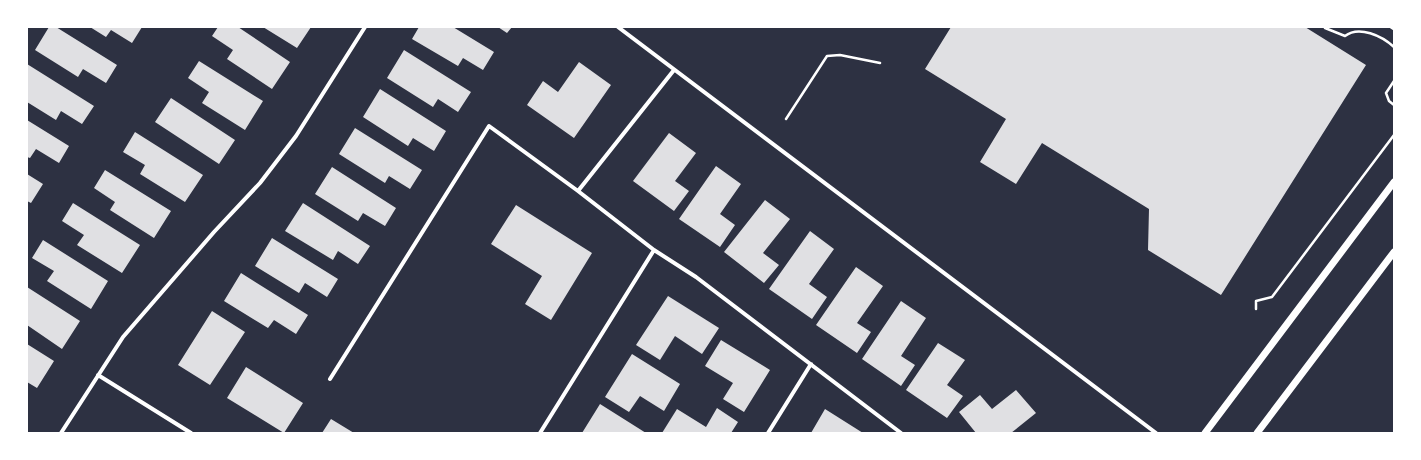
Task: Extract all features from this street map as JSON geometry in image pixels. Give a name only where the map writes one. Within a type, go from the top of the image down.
[{"type":"street","points":[[61,433],[123,336],[214,232],[260,183],[296,136],[365,27]]},
{"type":"street","points":[[618,27],[1156,433]]},
{"type":"street","points":[[578,191],[674,70]]},
{"type":"street","points":[[330,380],[490,126],[578,191],[654,250],[696,277],[901,433]]},
{"type":"street","points":[[1205,433],[1394,182]]},
{"type":"street","points":[[540,433],[654,250]]},
{"type":"street","points":[[1257,433],[1394,252]]},
{"type":"street","points":[[768,433],[811,364]]},
{"type":"street","points":[[98,375],[191,433]]},
{"type":"path","points":[[1325,28],[1345,36],[1354,31],[1361,31],[1386,40],[1394,47]]},
{"type":"path","points":[[786,119],[827,56],[840,55],[880,63]]},
{"type":"path","points":[[1394,81],[1386,93],[1388,101],[1394,105]]},
{"type":"path","points":[[1256,309],[1256,301],[1272,297],[1394,134]]},
{"type":"building","points":[[49,27],[56,27],[117,65],[106,83],[83,69],[78,77],[35,50]]},
{"type":"building","points":[[90,27],[142,27],[132,43],[111,30],[106,37]]},
{"type":"building","points":[[218,27],[238,27],[290,62],[272,89],[227,59],[233,50],[212,36]]},
{"type":"building","points":[[263,27],[311,27],[297,48]]},
{"type":"building","points":[[419,27],[453,27],[494,52],[483,70],[463,58],[458,66],[412,39]]},
{"type":"building","points":[[498,27],[512,27],[507,33]]},
{"type":"building","points":[[951,27],[1305,27],[1366,65],[1221,295],[1148,250],[1149,209],[1042,143],[1016,184],[980,162],[1006,119],[925,69]]},
{"type":"building","points":[[404,50],[471,92],[458,112],[438,99],[433,107],[387,78]]},
{"type":"building","points":[[199,61],[263,101],[245,130],[202,103],[209,92],[188,78]]},
{"type":"building","points":[[579,62],[611,85],[574,138],[527,105],[543,81],[558,92]]},
{"type":"building","points":[[27,64],[94,106],[82,124],[61,111],[56,120],[27,102]]},
{"type":"building","points":[[380,89],[446,131],[434,151],[413,138],[408,146],[363,117]]},
{"type":"building","points":[[171,98],[235,140],[219,164],[155,122]]},
{"type":"building","points":[[27,120],[69,146],[59,163],[36,149],[30,158],[27,157]]},
{"type":"building","points":[[355,128],[422,170],[410,189],[389,176],[385,183],[339,154]]},
{"type":"building","points":[[135,132],[203,175],[185,202],[140,174],[145,165],[123,152]]},
{"type":"building","points":[[669,133],[696,153],[675,181],[689,191],[674,211],[633,181]]},
{"type":"building","points":[[716,166],[741,184],[720,214],[735,225],[720,247],[679,219]]},
{"type":"building","points":[[332,167],[396,208],[385,226],[363,213],[358,221],[315,194]]},
{"type":"building","points":[[105,170],[171,211],[154,238],[110,210],[115,202],[94,188]]},
{"type":"building","points":[[27,174],[43,184],[31,203],[27,201]]},
{"type":"building","points":[[765,200],[790,219],[763,253],[779,265],[764,283],[724,252]]},
{"type":"building","points":[[73,203],[140,245],[122,273],[77,245],[84,235],[62,221]]},
{"type":"building","points":[[303,203],[370,246],[358,264],[338,251],[333,260],[285,231]]},
{"type":"building","points":[[516,205],[592,253],[551,320],[525,304],[542,276],[491,244]]},
{"type":"building","points":[[810,231],[834,249],[809,284],[827,297],[812,319],[769,289]]},
{"type":"building","points":[[272,238],[338,279],[327,297],[305,283],[299,293],[255,266]]},
{"type":"building","points":[[43,240],[108,281],[91,309],[47,281],[54,271],[32,258]]},
{"type":"building","points":[[856,267],[883,286],[857,323],[871,332],[857,353],[816,325]]},
{"type":"building","points":[[241,273],[308,315],[296,334],[274,320],[268,328],[224,301]]},
{"type":"building","points":[[27,287],[80,321],[62,349],[27,325]]},
{"type":"building","points":[[668,296],[719,328],[702,354],[675,336],[660,360],[636,345]]},
{"type":"building","points":[[901,301],[926,318],[901,356],[915,365],[901,386],[862,359]]},
{"type":"building","points":[[212,311],[245,332],[210,385],[178,365]]},
{"type":"building","points":[[721,340],[770,370],[744,412],[723,399],[733,383],[705,366]]},
{"type":"building","points":[[938,343],[965,360],[947,385],[963,396],[947,418],[906,390]]},
{"type":"building","points":[[27,344],[54,361],[37,388],[27,382]]},
{"type":"building","points":[[632,354],[680,384],[664,411],[640,396],[629,412],[605,397]]},
{"type":"building","points":[[246,367],[303,403],[284,433],[227,398]]},
{"type":"building","points":[[1016,390],[1036,413],[1011,433],[976,433],[959,412],[980,395],[992,409]]},
{"type":"building","points":[[600,404],[646,433],[582,433]]},
{"type":"building","points":[[717,408],[738,422],[731,433],[662,433],[677,409],[706,427]]},
{"type":"building","points":[[825,409],[863,433],[811,433]]},
{"type":"building","points":[[331,419],[354,433],[322,433]]}]
